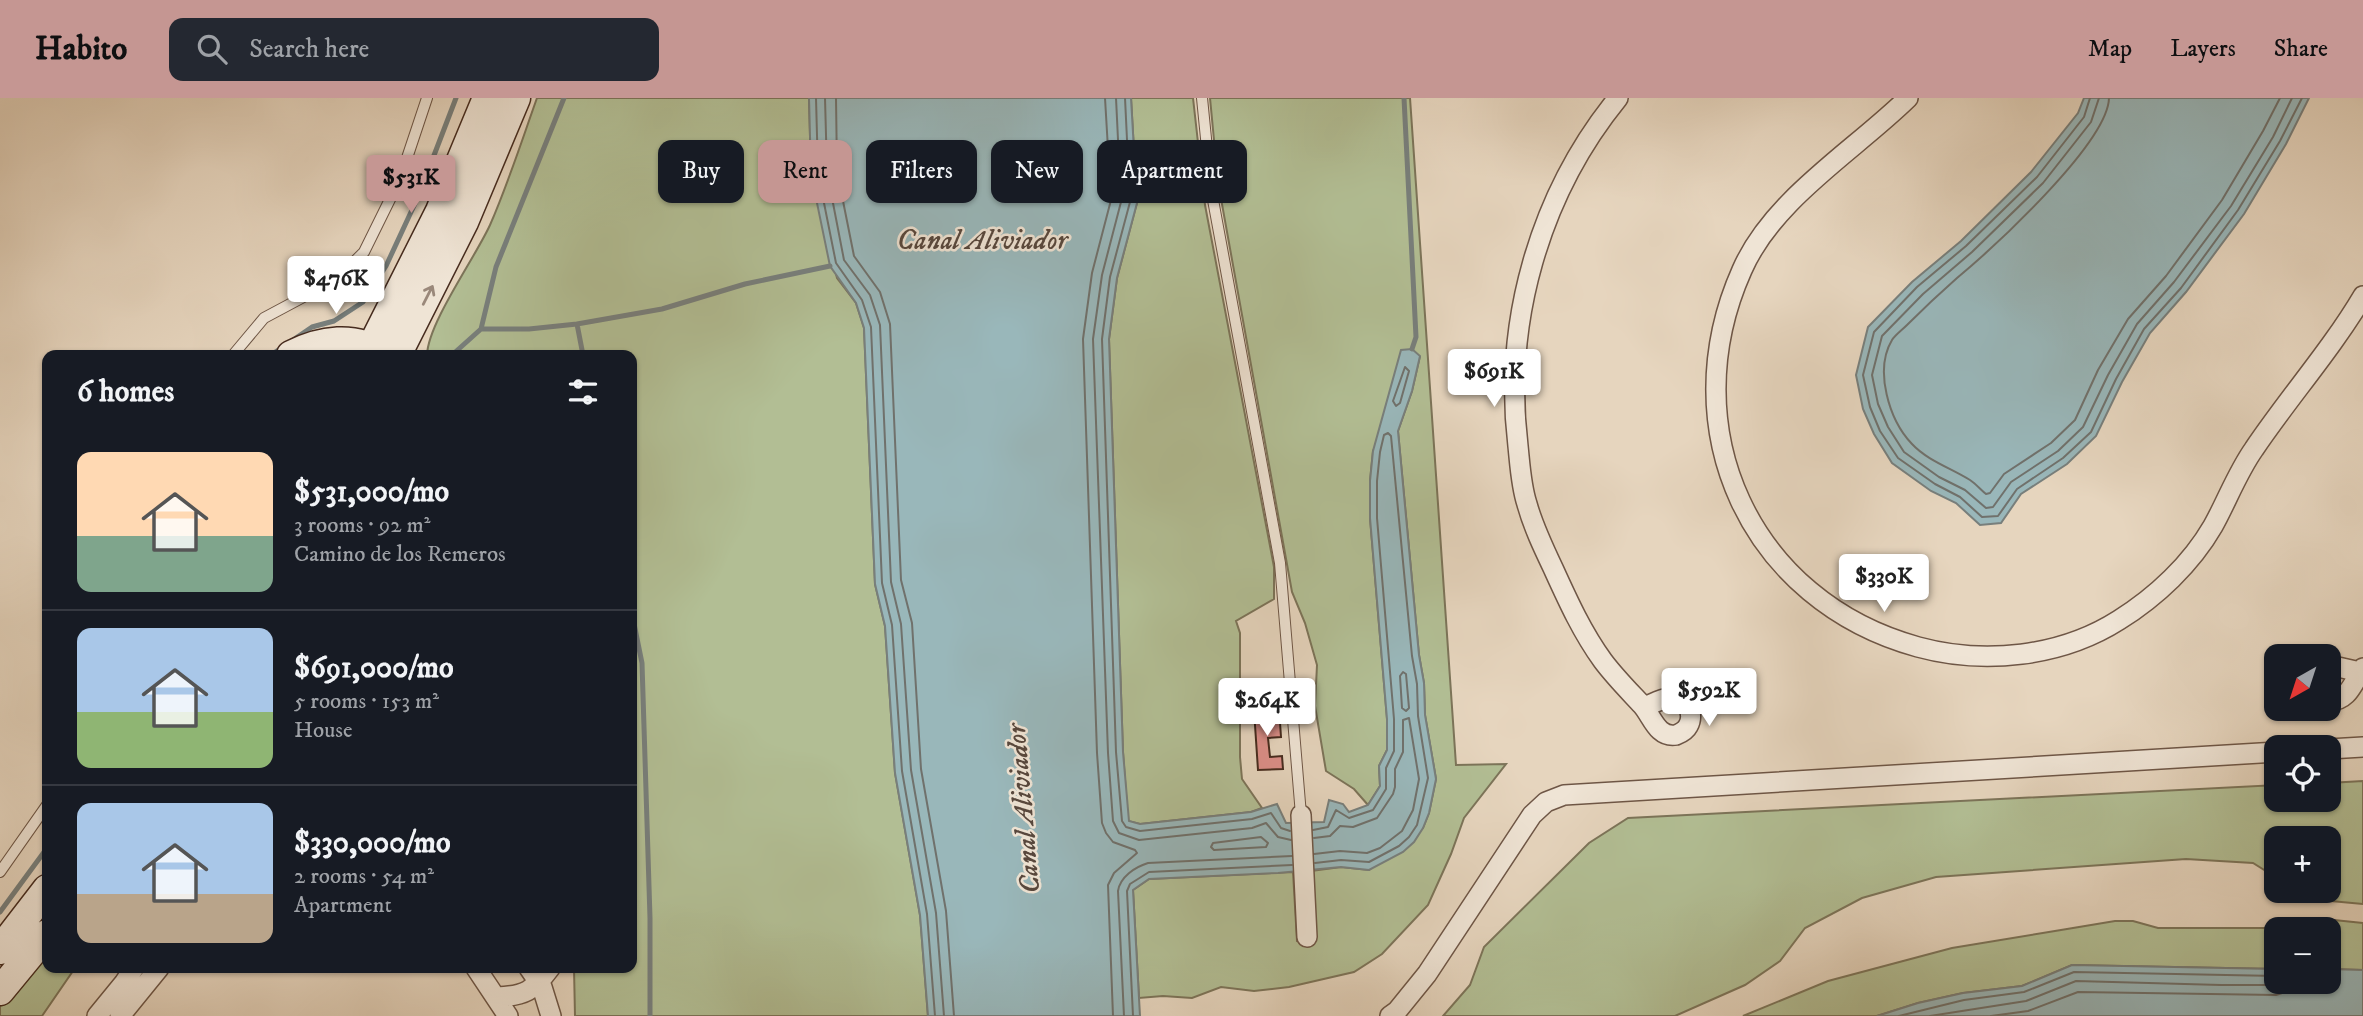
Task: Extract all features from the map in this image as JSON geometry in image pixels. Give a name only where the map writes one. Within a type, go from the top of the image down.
[{"type":"main road","points":[[385,350],[487,98]]},
{"type":"main road","points":[[386,350],[464,222],[516,98]]},
{"type":"main road","points":[[302,350],[334,341],[357,343],[376,350]]},
{"type":"main road","points":[[0,950],[42,896]]},
{"type":"main road","points":[[0,991],[42,940]]},
{"type":"street","points":[[1618,98],[1574,163],[1558,195],[1534,260],[1520,313],[1514,399],[1526,503],[1540,540],[1584,632],[1605,663],[1644,707]]},
{"type":"street","points":[[1908,98],[1790,203],[1754,245],[1729,302],[1720,336],[1715,382],[1721,447],[1736,491],[1750,520],[1773,556],[1802,585],[1858,625],[1899,642],[1933,651],[1961,657],[1991,658],[2049,649],[2082,638],[2116,622],[2163,586],[2198,548],[2252,450],[2330,346],[2363,296]]},
{"type":"street","points":[[2342,666],[2361,670],[2342,699]]},
{"type":"street","points":[[2341,748],[2363,747]]},
{"type":"street","points":[[1390,1016],[1427,974],[1532,815],[1546,802],[1564,795],[2264,753]]},
{"type":"street","points":[[1301,816],[1307,937]]},
{"type":"street","points":[[97,1016],[130,973]]},
{"type":"street","points":[[120,1016],[155,973]]},
{"type":"street","points":[[479,973],[508,1016]]},
{"type":"street","points":[[497,997],[526,993],[541,973]]},
{"type":"street","points":[[542,973],[552,1016]]},
{"type":"lane","points":[[237,350],[264,318],[337,279],[364,253],[400,179],[427,98]]},
{"type":"lane","points":[[1202,98],[1211,189],[1280,562],[1301,816]]},
{"type":"lane","points":[[0,872],[42,812]]},
{"type":"green space","points":[[537,98],[809,98],[810,140],[758,140],[758,203],[818,203],[837,278],[856,303],[864,328],[875,584],[885,626],[895,773],[920,915],[928,1016],[575,1016],[574,973],[637,973],[637,350],[428,350],[443,309],[490,225]]},
{"type":"green space","points":[[1131,98],[1193,98],[1198,140],[1133,140]]},
{"type":"green space","points":[[1210,98],[1410,98],[1456,765],[1506,764],[1464,818],[1428,905],[1382,954],[1354,972],[1289,987],[1254,991],[1221,987],[1192,998],[1139,998],[1133,890],[1149,879],[1293,872],[1297,941],[1314,940],[1311,871],[1341,867],[1369,870],[1423,828],[1436,779],[1425,715],[1398,431],[1412,391],[1420,356],[1373,451],[1370,518],[1387,719],[1387,750],[1379,766],[1380,786],[1368,805],[1354,789],[1326,771],[1315,706],[1317,665],[1305,623],[1292,592],[1222,203],[1247,203],[1247,140],[1214,140]]},
{"type":"green space","points":[[1137,203],[1205,203],[1274,567],[1274,599],[1236,621],[1240,633],[1242,779],[1262,808],[1251,812],[1140,824],[1128,821],[1123,752],[1109,339],[1117,278]]},
{"type":"green space","points":[[2363,781],[2363,904],[2341,902],[2341,826],[2264,826],[2264,870],[2253,863],[2186,859],[1936,877],[1862,898],[1805,928],[1780,961],[1745,985],[1675,1016],[1443,1016],[1470,985],[1484,947],[1589,843],[1628,818],[2264,786],[2264,812],[2341,812],[2341,782]]},
{"type":"green space","points":[[2115,921],[2133,921],[2158,928],[2264,928],[2264,969],[2072,965],[2022,986],[1963,993],[1877,1016],[1743,1016],[1828,981],[1952,948]]},
{"type":"green space","points":[[2341,921],[2363,923],[2363,970],[2341,969]]},
{"type":"green space","points":[[42,955],[42,973],[72,973],[42,1016],[0,1016],[0,1006]]},
{"type":"water","name":"Canal Aliviador","points":[[809,98],[1131,98],[1133,140],[1097,140],[1097,203],[1137,203],[1117,278],[1109,339],[1123,752],[1129,821],[1140,824],[1251,812],[1277,804],[1286,823],[1324,822],[1329,800],[1343,804],[1349,812],[1368,805],[1380,786],[1379,766],[1387,750],[1387,719],[1370,518],[1370,481],[1373,451],[1401,350],[1412,349],[1420,356],[1412,391],[1398,431],[1425,715],[1436,779],[1423,828],[1403,852],[1369,870],[1341,867],[1149,879],[1133,890],[1140,1016],[928,1016],[920,915],[895,773],[885,626],[875,584],[864,328],[856,303],[830,266],[817,203],[852,203],[852,140],[810,140]]},
{"type":"water","points":[[2084,98],[2309,98],[2286,144],[2244,214],[2186,292],[2150,333],[2096,436],[2067,464],[2021,494],[2001,523],[1980,525],[1956,503],[1931,491],[1892,463],[1874,434],[1863,409],[1856,375],[1868,327],[1912,282],[1961,241],[2031,172],[2078,113]]},
{"type":"water","points":[[2072,965],[2264,969],[2264,994],[2341,994],[2341,969],[2363,970],[2363,1016],[1877,1016],[1963,993],[2022,986]]},
{"type":"building","points":[[1279,708],[1281,737],[1268,738],[1270,757],[1282,756],[1283,769],[1258,770],[1254,710]]},
{"type":"waterway","points":[[278,350],[312,327],[334,321],[363,302],[386,266],[418,197],[456,98]]},
{"type":"waterway","points":[[458,350],[481,329],[496,267],[564,98]]},
{"type":"waterway","points":[[1404,98],[1416,337],[1412,349]]},
{"type":"waterway","points":[[481,329],[529,329],[577,324],[662,309],[745,284],[830,266]]},
{"type":"waterway","points":[[577,324],[582,350]]},
{"type":"waterway","points":[[637,638],[642,663],[650,918],[650,1016]]},
{"type":"waterway","points":[[0,912],[42,855]]}]
